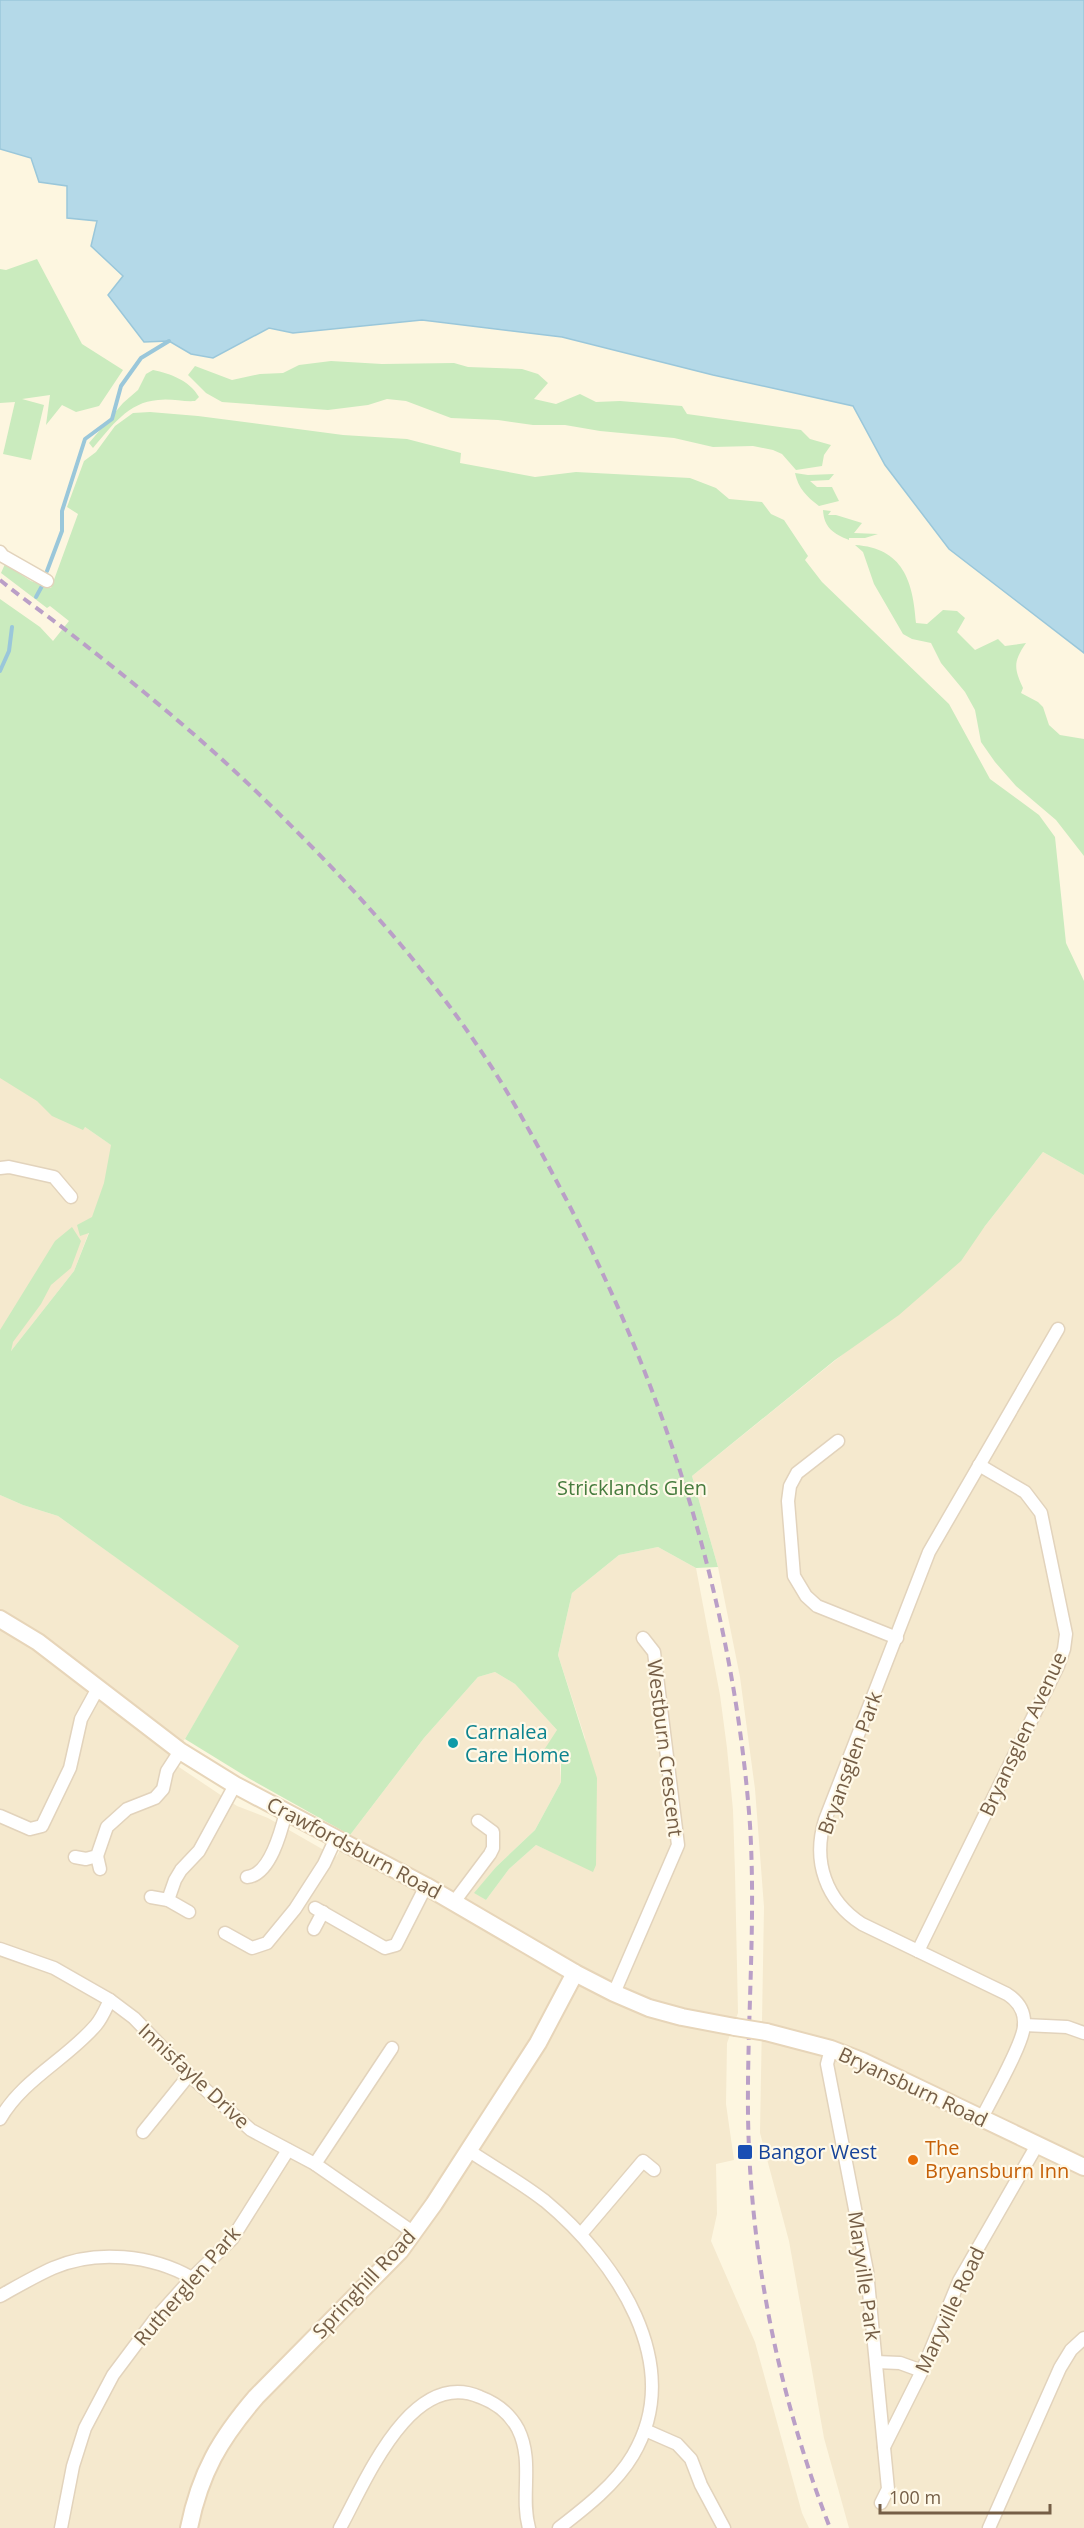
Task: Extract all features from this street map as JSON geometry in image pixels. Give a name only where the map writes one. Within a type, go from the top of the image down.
[{"type":"main road","name":"Crawfordsburn Road","points":[[0,1619],[38,1642],[180,1751],[235,1785],[426,1886],[575,1973],[614,1993],[649,2008],[735,2027]]},
{"type":"main road","name":"Springhill Road","points":[[189,2528],[207,2467],[236,2420],[400,2251],[414,2233],[538,2043],[575,1973]]},
{"type":"main road","name":"Bryansburn Road","points":[[735,2027],[766,2032],[831,2049],[883,2070],[1084,2167]]},
{"type":"street","points":[[1,557],[46,581]]},
{"type":"street","points":[[0,1168],[9,1167],[54,1177],[71,1197]]},
{"type":"street","name":"Bryansglen Park","points":[[1024,2025],[1023,2013],[1012,1998],[862,1924],[847,1913],[829,1889],[820,1860],[820,1840],[825,1821],[929,1552],[1058,1329]]},
{"type":"street","points":[[838,1440],[796,1473],[790,1486],[788,1501],[795,1576],[806,1596],[818,1606],[897,1638]]},
{"type":"street","name":"Bryansglen Avenue","points":[[918,1951],[1062,1657],[1066,1642],[1064,1619],[1041,1513],[1025,1492],[979,1465]]},
{"type":"street","name":"Westburn Crescent","points":[[614,1993],[678,1845],[654,1652],[643,1638]]},
{"type":"street","points":[[0,1816],[30,1829],[42,1826],[70,1768],[81,1719],[98,1688]]},
{"type":"street","points":[[100,1869],[97,1856],[106,1827],[127,1809],[155,1798],[163,1789],[167,1771],[180,1751]]},
{"type":"street","points":[[168,1900],[174,1880],[199,1851],[235,1785]]},
{"type":"street","points":[[247,1877],[256,1876],[264,1868],[278,1840],[286,1812]]},
{"type":"street","points":[[454,1902],[493,1848],[493,1832],[478,1821]]},
{"type":"street","points":[[225,1933],[252,1948],[267,1943],[295,1909],[324,1864],[336,1838]]},
{"type":"street","points":[[75,1857],[87,1859],[97,1856]]},
{"type":"street","points":[[314,1929],[319,1910],[385,1948],[396,1945],[426,1886]]},
{"type":"street","points":[[151,1898],[168,1900],[189,1912]]},
{"type":"street","name":"Innisfayle Drive","points":[[0,1949],[54,1968],[110,2000],[134,2018],[189,2075],[251,2130],[315,2164],[414,2233]]},
{"type":"street","points":[[0,2119],[16,2094],[80,2042],[98,2023],[110,2000]]},
{"type":"street","points":[[982,2118],[1022,2036],[1024,2025],[1067,2027],[1084,2033]]},
{"type":"street","points":[[315,2164],[392,2048]]},
{"type":"street","name":"Maryville Park","points":[[831,2049],[827,2064],[867,2271],[888,2489],[881,2504]]},
{"type":"street","points":[[142,2132],[189,2075]]},
{"type":"street","name":"Maryville Road","points":[[884,2447],[922,2370],[959,2281],[1037,2145]]},
{"type":"street","name":"Rutherglen Park","points":[[61,2528],[73,2466],[85,2428],[113,2375],[155,2319],[232,2239],[288,2150]]},
{"type":"street","points":[[468,2150],[544,2200],[581,2234],[633,2309],[647,2344],[653,2372],[652,2405],[645,2430],[635,2452],[618,2475],[558,2528]]},
{"type":"street","points":[[581,2234],[643,2161],[654,2170]]},
{"type":"street","points":[[0,2296],[54,2267],[84,2258],[146,2260],[172,2268],[192,2278]]},
{"type":"street","points":[[989,2528],[1060,2368],[1071,2350],[1084,2338]]},
{"type":"street","points":[[876,2362],[883,2360],[922,2370]]},
{"type":"street","points":[[340,2528],[391,2435],[408,2416],[441,2396],[464,2392],[489,2400],[511,2419],[518,2430],[524,2447],[527,2468],[526,2517],[529,2528]]},
{"type":"street","points":[[645,2430],[677,2444],[691,2459],[701,2485],[724,2528]]},
{"type":"shaded area","points":[[0,1069],[120,1151],[74,1271],[0,1365]]},
{"type":"shaded area","points":[[1043,1152],[1084,1175],[1084,2528],[849,2528],[824,2438],[789,2241],[760,2133],[764,1907],[755,1789],[740,1677],[718,1567],[692,1476],[956,1263]]},
{"type":"shaded area","points":[[0,1495],[58,1516],[240,1646],[185,1739],[167,1759],[237,1806],[268,1818],[336,1857],[350,1835],[424,1738],[478,1677],[495,1672],[515,1684],[557,1730],[561,1782],[535,1830],[496,1867],[475,1893],[486,1900],[509,1869],[536,1845],[593,1871],[585,1738],[558,1655],[572,1593],[619,1555],[658,1547],[696,1568],[720,1695],[727,1748],[733,1810],[735,1873],[738,2013],[727,2043],[726,2104],[734,2160],[716,2164],[717,2214],[711,2241],[755,2342],[802,2513],[809,2528],[0,2528]]},
{"type":"green space","points":[[37,259],[82,344],[123,370],[99,406],[76,412],[62,405],[46,425],[50,395],[22,399],[44,405],[31,460],[3,454],[15,402],[0,403],[0,269],[6,270]]},
{"type":"green space","points":[[331,361],[382,364],[454,363],[468,367],[522,369],[538,374],[548,383],[534,399],[556,404],[580,394],[596,402],[620,401],[682,406],[687,414],[801,430],[810,439],[831,445],[824,455],[822,466],[796,470],[782,454],[753,446],[713,447],[674,438],[600,431],[565,425],[533,425],[498,420],[451,418],[406,401],[387,399],[368,405],[328,410],[222,402],[206,393],[188,375],[195,366],[232,380],[260,374],[283,373],[299,365]]},
{"type":"green space","points":[[153,370],[179,379],[190,386],[199,397],[195,401],[163,400],[138,405],[121,417],[93,448],[89,443],[123,403],[138,390],[146,374]]},
{"type":"green space","name":"Stricklands Glen","points":[[150,412],[343,435],[407,439],[461,453],[460,463],[535,477],[576,472],[690,478],[716,488],[729,499],[762,502],[771,514],[784,520],[808,556],[805,560],[822,582],[949,704],[990,779],[1039,815],[1055,837],[1066,943],[1084,981],[1084,1175],[1043,1152],[985,1226],[961,1261],[899,1315],[835,1360],[692,1476],[718,1567],[696,1568],[658,1547],[619,1555],[572,1593],[558,1655],[597,1778],[596,1865],[593,1872],[536,1845],[509,1869],[486,1900],[474,1893],[496,1867],[535,1830],[561,1782],[561,1763],[544,1750],[557,1730],[515,1684],[495,1672],[478,1677],[424,1738],[350,1835],[250,1779],[185,1739],[239,1646],[58,1516],[0,1495],[0,1330],[55,1241],[72,1227],[81,1241],[71,1268],[51,1285],[41,1304],[13,1342],[11,1351],[74,1271],[89,1233],[80,1236],[77,1225],[92,1217],[104,1183],[111,1145],[85,1127],[83,1130],[52,1116],[37,1101],[0,1078],[0,599],[40,627],[53,641],[69,621],[50,606],[47,608],[1,573],[5,564],[31,581],[51,588],[78,514],[67,507],[84,461],[96,452],[115,426],[133,413]]},
{"type":"green space","points":[[795,473],[834,474],[829,480],[810,481],[817,487],[832,487],[839,501],[819,506],[804,492]]},
{"type":"green space","points":[[823,510],[831,511],[828,515],[836,515],[862,523],[854,533],[878,534],[865,538],[849,538],[849,540],[844,538],[834,533],[828,526]]},
{"type":"green space","points":[[855,545],[871,547],[895,560],[908,581],[916,623],[927,624],[943,610],[957,611],[965,618],[957,632],[975,650],[998,639],[1005,646],[1026,643],[1016,665],[1023,688],[1021,693],[1043,707],[1049,725],[1060,735],[1084,739],[1084,856],[1056,820],[1016,786],[995,762],[981,742],[975,710],[965,692],[941,663],[931,643],[912,639],[903,634],[874,584],[863,552]]},
{"type":"water","points":[[0,0],[1084,0],[1084,653],[949,549],[885,465],[853,406],[713,375],[562,337],[422,320],[293,333],[269,328],[213,358],[191,354],[169,341],[144,342],[108,295],[123,276],[91,246],[97,221],[67,218],[67,186],[39,182],[31,158],[0,149]]},
{"type":"waterway","points":[[47,571],[62,531],[62,511],[85,439],[112,419],[121,386],[141,358],[169,341]]},
{"type":"waterway","points":[[36,597],[42,586]]},
{"type":"waterway","points":[[0,671],[9,651],[12,627]]},
{"type":"railway","points":[[0,580],[171,714],[219,757],[325,860],[408,954],[459,1020],[516,1107],[566,1199],[635,1348],[690,1503],[729,1662],[742,1743],[752,1861],[748,2115],[754,2221],[761,2273],[782,2377],[796,2428],[830,2528]]},
{"type":"place","name":"Carnalea Care Home","points":[[453,1743]]},
{"type":"place","name":"Bangor West","points":[[745,2152]]},
{"type":"place","name":"The Bryansburn Inn","points":[[913,2160]]}]
